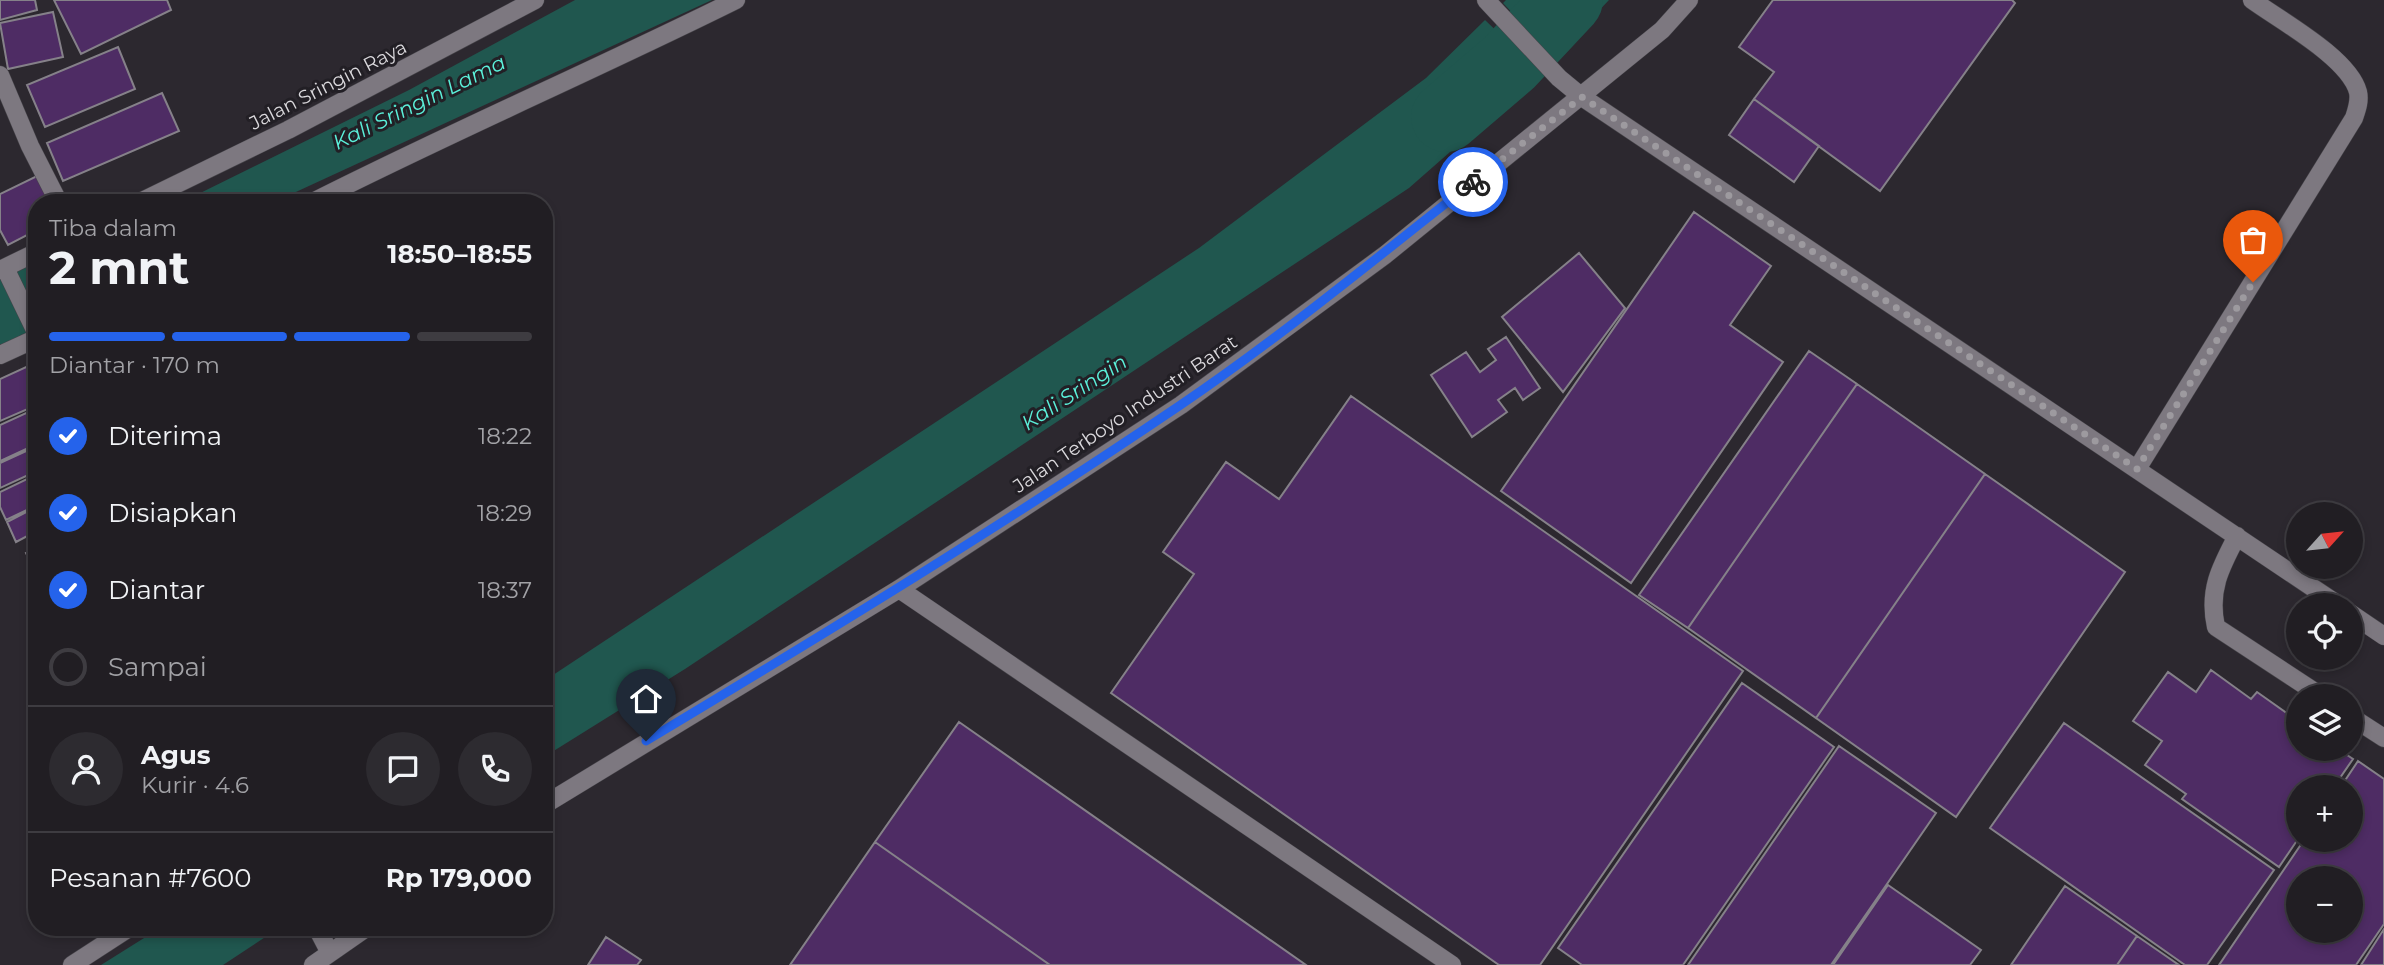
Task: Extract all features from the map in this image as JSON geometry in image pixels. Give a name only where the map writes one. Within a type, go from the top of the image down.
[{"type":"street","name":"Jalan Sringin Raya","points":[[156,194],[288,130],[535,0]]},
{"type":"street","points":[[329,194],[411,152],[736,0]]},
{"type":"street","name":"Jalan Terboyo Industri Barat","points":[[553,800],[899,589],[1181,405],[1385,255],[1662,30],[1689,0]]},
{"type":"street","points":[[2137,469],[2354,118],[2359,102],[2352,77],[2339,62],[2252,0]]},
{"type":"street","points":[[1493,5],[1559,78],[1582,97],[2321,593]]},
{"type":"street","points":[[0,75],[55,194]]},
{"type":"street","points":[[28,257],[4,271],[28,319]]},
{"type":"street","points":[[0,355],[28,335]]},
{"type":"street","points":[[2238,536],[2225,559],[2211,602],[2216,627],[2303,684]]},
{"type":"street","points":[[899,589],[1452,965]]},
{"type":"street","points":[[2363,622],[2384,636]]},
{"type":"street","points":[[2363,724],[2384,738]]},
{"type":"street","points":[[72,965],[117,936]]},
{"type":"street","points":[[321,936],[330,953]]},
{"type":"street","points":[[313,965],[354,936]]},
{"type":"water","points":[[575,0],[712,0],[292,194],[198,194],[409,90]]},
{"type":"water","points":[[1506,0],[1609,0],[1554,58],[1503,3]]},
{"type":"water","points":[[1485,20],[1540,73],[1409,188],[685,669],[553,751],[553,675],[1199,248],[1426,78]]},
{"type":"water","points":[[147,936],[267,936],[223,965],[101,965]]},
{"type":"building","points":[[0,0],[35,0],[37,10],[0,20]]},
{"type":"building","points":[[54,0],[167,0],[171,10],[81,54]]},
{"type":"building","points":[[1773,0],[2012,0],[2015,3],[1880,191],[1754,99],[1774,72],[1739,47]]},
{"type":"building","points":[[53,12],[63,57],[8,69],[0,23]]},
{"type":"building","points":[[118,47],[135,89],[45,127],[27,85]]},
{"type":"building","points":[[162,93],[179,131],[63,181],[47,143]]},
{"type":"building","points":[[1754,99],[1819,146],[1794,182],[1729,135]]},
{"type":"building","points":[[37,176],[46,194],[28,194],[28,235],[8,245],[0,230],[0,194]]},
{"type":"building","points":[[1694,212],[1771,266],[1730,325],[1783,362],[1631,583],[1501,491]]},
{"type":"building","points":[[1579,253],[1625,308],[1563,392],[1502,317]]},
{"type":"building","points":[[1506,337],[1540,388],[1523,400],[1515,388],[1498,400],[1507,412],[1472,437],[1431,375],[1466,352],[1480,372],[1496,360],[1488,349]]},
{"type":"building","points":[[1809,351],[1857,384],[1688,628],[1639,595]]},
{"type":"building","points":[[28,366],[28,409],[0,421],[0,379]]},
{"type":"building","points":[[1857,384],[1985,474],[1816,718],[1688,628]]},
{"type":"building","points":[[1351,396],[1743,671],[1540,965],[1499,965],[1111,693],[1194,574],[1163,552],[1226,462],[1279,499]]},
{"type":"building","points":[[28,412],[28,448],[0,461],[0,425]]},
{"type":"building","points":[[28,450],[28,475],[0,488],[0,463]]},
{"type":"building","points":[[1985,474],[2125,572],[1956,817],[1816,718]]},
{"type":"building","points":[[28,478],[28,509],[6,520],[0,507],[0,492]]},
{"type":"building","points":[[28,511],[28,536],[16,542],[7,522]]},
{"type":"building","points":[[2211,670],[2251,699],[2257,692],[2286,713],[2286,761],[2352,761],[2342,775],[2286,775],[2286,852],[2289,852],[2279,867],[2182,799],[2186,794],[2145,765],[2162,741],[2133,721],[2168,672],[2196,692]]},
{"type":"building","points":[[1742,683],[1834,747],[1683,965],[1582,965],[1558,948]]},
{"type":"building","points":[[959,722],[1306,965],[1050,965],[875,842]]},
{"type":"building","points":[[2064,723],[2274,870],[2207,965],[2185,965],[1990,828]]},
{"type":"building","points":[[1839,746],[1936,813],[1831,965],[1688,965]]},
{"type":"building","points":[[2358,761],[2384,779],[2384,924],[2356,965],[2219,965],[2286,866],[2286,943],[2363,943],[2363,866],[2286,866],[2296,852],[2363,852],[2363,775],[2349,775]]},
{"type":"building","points":[[875,842],[1050,965],[790,965]]},
{"type":"building","points":[[1888,885],[1981,950],[1970,965],[1833,965]]},
{"type":"building","points":[[2065,886],[2137,936],[2117,965],[2011,965]]},
{"type":"building","points":[[2384,929],[2384,965],[2361,965]]},
{"type":"building","points":[[2137,936],[2179,965],[2117,965]]},
{"type":"building","points":[[606,937],[641,960],[637,965],[588,965]]},
{"type":"waterway","name":"Kali Sringin","points":[[1446,117],[1509,63],[1568,0]]},
{"type":"waterway","name":"Kali Sringin Lama","points":[[0,309],[28,295]]},
{"type":"way so far","points":[[1473,182],[1582,97],[2137,469],[2253,282]]},
{"type":"route","points":[[646,741],[899,589],[1181,405],[1385,255],[1473,182]]}]
